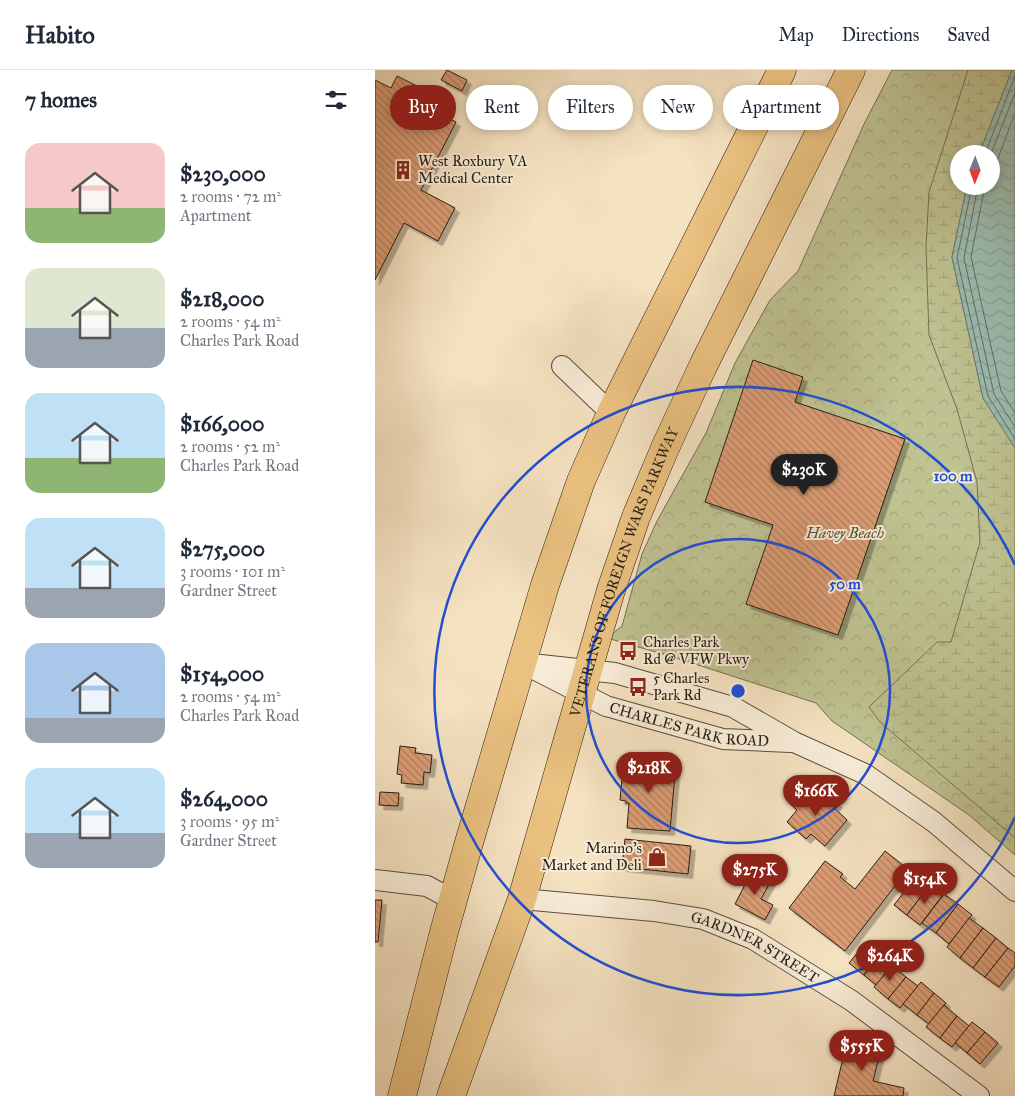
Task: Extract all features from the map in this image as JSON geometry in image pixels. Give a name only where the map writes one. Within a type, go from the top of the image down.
[{"type":"highway","points":[[402,1096],[453,900],[522,663],[562,534],[587,466],[611,413],[783,70]]},
{"type":"highway","name":"VETERANS OF FOREIGN WARS PARKWAY","points":[[451,1096],[522,899],[622,555],[665,448],[703,366],[851,70]]},
{"type":"street","points":[[561,366],[611,413]]},
{"type":"street","name":"CHARLES PARK ROAD","points":[[522,663],[584,682],[606,706],[723,739],[794,742]]},
{"type":"street","name":"CHARLES PARK ROAD","points":[[584,682],[615,673],[733,708],[794,742],[865,774],[934,822],[1015,891]]},
{"type":"street","points":[[375,880],[427,886],[453,900]]},
{"type":"street","name":"GARDNER STREET","points":[[522,899],[654,911],[703,919],[753,939],[852,1001],[979,1096]]},
{"type":"green space","name":"Havey Beach","points":[[892,70],[1012,70],[965,145],[950,145],[950,195],[961,195],[1015,445],[1015,855],[969,815],[832,721],[816,703],[670,656],[607,638],[622,626],[642,554],[657,521],[706,433],[735,363],[770,300],[798,271],[865,122]]},
{"type":"green space","points":[[968,70],[1012,70],[983,145],[950,145],[950,195],[965,195],[952,257],[983,398],[1015,448],[1015,838],[880,722],[869,707],[937,642],[951,642],[980,542],[977,482],[957,409],[929,335],[926,247],[929,192]]},
{"type":"water","points":[[1012,70],[1015,70],[1015,448],[983,398],[952,257],[965,195],[1000,195],[1000,145],[983,145]]},
{"type":"building","points":[[447,70],[467,80],[462,91],[456,88],[456,85],[451,85],[441,80]]},
{"type":"building","name":"West Roxbury VA Medical Center","points":[[397,76],[415,85],[392,85]]},
{"type":"building","name":"West Roxbury VA Medical Center","points":[[375,80],[390,88],[390,130],[452,130],[421,190],[455,208],[438,241],[404,223],[375,280]]},
{"type":"building","points":[[753,360],[803,377],[795,402],[905,439],[838,635],[746,604],[773,525],[705,502]]},
{"type":"building","points":[[400,746],[416,748],[415,753],[432,755],[430,773],[424,772],[423,785],[401,783],[402,775],[397,774]]},
{"type":"building","points":[[624,759],[676,763],[670,831],[627,828],[629,803],[620,800]]},
{"type":"building","points":[[800,790],[812,799],[815,795],[823,803],[829,796],[838,803],[834,808],[847,820],[825,846],[811,834],[806,839],[787,822],[797,810],[789,803]]},
{"type":"building","points":[[380,792],[399,793],[398,806],[379,805]]},
{"type":"building","name":"Marino's Market and Deli","points":[[625,839],[691,846],[688,874],[622,867]]},
{"type":"building","points":[[885,851],[908,869],[845,951],[789,908],[825,861],[843,874],[840,877],[855,889]]},
{"type":"building","points":[[752,871],[771,881],[761,899],[773,905],[765,920],[735,904]]},
{"type":"building","points":[[916,877],[929,886],[907,915],[894,905]]},
{"type":"building","points":[[929,886],[942,896],[920,925],[907,915]]},
{"type":"building","points":[[944,894],[958,904],[936,933],[922,923]]},
{"type":"building","points":[[375,900],[382,900],[378,942],[375,942]]},
{"type":"building","points":[[958,904],[972,915],[949,944],[936,933]]},
{"type":"building","points":[[969,918],[983,928],[960,958],[947,947]]},
{"type":"building","points":[[983,928],[996,938],[973,968],[960,958]]},
{"type":"building","points":[[996,938],[1008,948],[985,977],[973,968]]},
{"type":"building","points":[[867,941],[882,953],[864,975],[849,963]]},
{"type":"building","points":[[1008,948],[1015,953],[1015,966],[999,987],[985,977]]},
{"type":"building","points":[[882,953],[894,963],[876,985],[864,975]]},
{"type":"building","points":[[892,966],[906,977],[888,999],[874,987]]},
{"type":"building","points":[[906,977],[918,986],[900,1008],[888,999]]},
{"type":"building","points":[[921,982],[934,993],[917,1015],[903,1004]]},
{"type":"building","points":[[934,993],[946,1003],[929,1024],[917,1015]]},
{"type":"building","points":[[944,1005],[957,1016],[940,1038],[926,1027]]},
{"type":"building","points":[[957,1016],[969,1026],[952,1047],[940,1038]]},
{"type":"building","points":[[972,1022],[985,1032],[967,1053],[955,1043]]},
{"type":"building","points":[[985,1032],[998,1043],[980,1064],[967,1053]]},
{"type":"building","points":[[848,1037],[882,1045],[873,1081],[904,1088],[903,1096],[834,1096]]},
{"type":"place","name":"West Roxbury VA Medical Center","points":[[403,170]]},
{"type":"place","name":"Charles Park Rd @ VFW Pkwy","points":[[628,651]]},
{"type":"place","name":"5 Charles Park Rd","points":[[638,687]]},
{"type":"place","name":"Marino's Market and Deli","points":[[657,857]]}]
